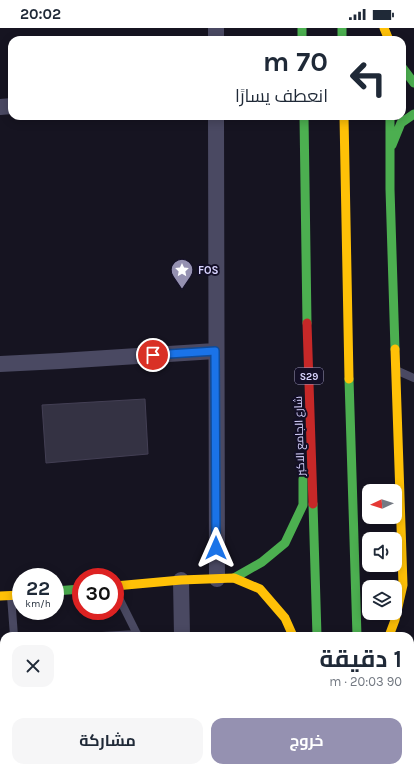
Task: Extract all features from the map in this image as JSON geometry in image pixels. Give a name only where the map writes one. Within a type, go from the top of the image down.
[{"type":"street","points":[[406,72],[414,83]]},
{"type":"street","points":[[216,120],[216,578]]},
{"type":"street","name":"شارع الجامع الاكبر","points":[[304,120],[309,394],[317,632]]},
{"type":"street","points":[[344,120],[348,354],[357,632]]},
{"type":"street","points":[[390,120],[390,189],[396,370],[405,545],[403,585],[395,620],[390,632]]},
{"type":"street","points":[[391,148],[401,123],[405,120]]},
{"type":"street","points":[[0,364],[215,351]]},
{"type":"street","points":[[234,578],[262,562],[285,543],[303,505],[303,448],[309,394]]},
{"type":"street","points":[[124,585],[180,580],[234,578],[260,589],[285,618],[291,632]]},
{"type":"street","points":[[180,580],[182,632]]},
{"type":"street","points":[[0,596],[11,595]]},
{"type":"lane","points":[[396,370],[414,378]]},
{"type":"lane","points":[[11,595],[14,632]]},
{"type":"lane","points":[[124,608],[136,632]]},
{"type":"building","points":[[145,399],[148,454],[46,463],[42,405]]},
{"type":"traffic: fast","points":[[302,28],[302,36]]},
{"type":"traffic: fast","points":[[342,28],[342,36]]},
{"type":"traffic: fast","points":[[406,72],[414,83]]},
{"type":"traffic: fast","points":[[406,120],[414,114]]},
{"type":"traffic: fast","points":[[304,120],[307,323]]},
{"type":"traffic: fast","points":[[390,120],[390,189],[395,349]]},
{"type":"traffic: fast","points":[[392,145],[401,123],[405,120]]},
{"type":"traffic: fast","points":[[349,379],[357,632]]},
{"type":"traffic: fast","points":[[234,578],[262,562],[285,543],[303,505],[303,479]]},
{"type":"traffic: fast","points":[[313,504],[317,632]]},
{"type":"traffic: fast","points":[[64,590],[72,590]]},
{"type":"traffic: slow","points":[[384,28],[387,36]]},
{"type":"traffic: slow","points":[[344,120],[349,379]]},
{"type":"traffic: slow","points":[[390,632],[395,620],[403,585],[395,349]]},
{"type":"traffic: slow","points":[[124,585],[181,580],[234,578],[260,589],[285,618],[291,632]]},
{"type":"traffic: slow","points":[[0,596],[12,595]]},
{"type":"traffic: jam","points":[[307,323],[313,504]]},
{"type":"place","name":"FOS","points":[[182,290]]},
{"type":"route","points":[[153,355],[215,351],[216,548]]}]
